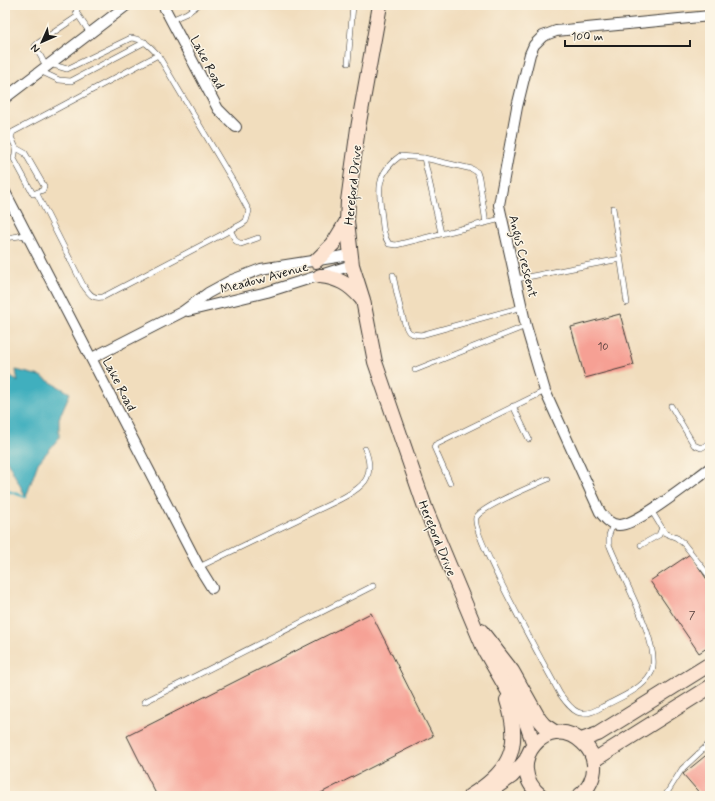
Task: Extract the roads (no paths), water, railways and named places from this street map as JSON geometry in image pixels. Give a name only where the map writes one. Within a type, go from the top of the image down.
[{"type":"street","points":[[5,98],[127,5]]},
{"type":"street","name":"Lake Road","points":[[163,5],[218,109],[236,127]]},
{"type":"street","name":"Hereford Drive","points":[[380,5],[357,135],[347,221],[362,300],[375,362],[438,540],[484,651],[526,722],[534,745]]},
{"type":"street","name":"Hereford Drive","points":[[389,5],[380,31],[353,217],[355,259],[370,297],[407,455]]},
{"type":"street","name":"Angus Crescent","points":[[613,524],[608,522],[600,512],[545,391],[526,326],[517,279],[501,219],[499,205],[500,191],[517,107],[530,54],[534,45],[543,36],[556,31],[710,16]]},
{"type":"street","name":"Lake Road","points":[[5,192],[92,358],[199,568],[212,588]]},
{"type":"street","points":[[316,261],[333,244],[347,221]]},
{"type":"street","name":"Meadow Avenue","points":[[92,358],[182,312],[208,294],[239,277],[261,269],[331,258],[355,259]]},
{"type":"street","name":"Meadow Avenue","points":[[182,312],[266,292],[320,276],[355,259]]},
{"type":"street","points":[[320,276],[334,277],[342,280],[355,290],[362,300]]},
{"type":"street","points":[[613,524],[619,525],[628,523],[651,510],[710,468]]},
{"type":"street","name":"Hereford Drive","points":[[472,620],[512,671],[539,719],[544,725],[556,733]]},
{"type":"street","points":[[581,740],[598,734],[710,664]]},
{"type":"street","points":[[470,796],[496,777],[505,766],[514,741],[512,717],[502,682]]},
{"type":"street","points":[[594,760],[710,687]]},
{"type":"street","points":[[479,796],[509,779],[526,760],[534,745],[540,739],[556,733],[573,736],[581,740],[590,751],[594,760],[594,769],[592,780],[584,794]]},
{"type":"street","points":[[526,760],[528,781],[534,790],[541,796]]},
{"type":"lane","points":[[79,5],[76,12],[90,33]]},
{"type":"lane","points":[[171,20],[187,14],[198,5]]},
{"type":"lane","points":[[348,62],[353,5]]},
{"type":"lane","points":[[78,16],[35,46],[46,67],[59,80],[71,81],[145,42]]},
{"type":"lane","points":[[46,67],[67,69],[122,41],[131,38],[139,38],[145,42],[158,55],[249,211],[246,221],[103,297],[97,298],[91,296],[83,285],[37,194],[33,194],[14,159],[16,148],[12,137],[17,129],[158,55]]},
{"type":"lane","points":[[16,148],[25,153],[44,186],[43,190],[37,194]]},
{"type":"lane","points":[[486,223],[477,172],[472,169],[424,158],[400,156],[390,163],[381,178],[378,192],[385,237],[389,244],[396,245],[442,233],[486,223],[501,219]]},
{"type":"lane","points":[[424,158],[442,233]]},
{"type":"lane","points":[[613,208],[627,303]]},
{"type":"lane","points":[[230,230],[236,241],[241,244],[258,238]]},
{"type":"lane","points":[[5,238],[27,235]]},
{"type":"lane","points":[[517,279],[620,259]]},
{"type":"lane","points":[[393,275],[405,325],[410,332],[414,334],[421,334],[523,307]]},
{"type":"lane","points":[[415,370],[526,326]]},
{"type":"lane","points":[[450,483],[434,447],[435,445],[545,391]]},
{"type":"lane","points":[[513,406],[529,439]]},
{"type":"lane","points":[[671,406],[694,445],[701,448],[710,443]]},
{"type":"lane","points":[[199,568],[359,487],[365,481],[368,474],[368,457],[365,449]]},
{"type":"lane","points":[[548,479],[485,508],[476,518],[476,530],[560,694],[572,708],[582,714],[592,713],[637,687],[648,677],[653,666],[643,621],[609,544],[609,535],[613,524]]},
{"type":"lane","points":[[651,510],[665,533],[677,538],[684,544],[710,577]]},
{"type":"lane","points":[[641,545],[659,536],[662,528]]},
{"type":"lane","points":[[144,702],[373,586]]},
{"type":"lane","points":[[665,796],[682,770],[710,743]]},
{"type":"water","points":[[16,370],[40,376],[70,393],[59,418],[59,438],[38,463],[26,497],[5,457],[5,371],[18,382]]},
{"type":"waterway","points":[[5,490],[26,497]]}]
